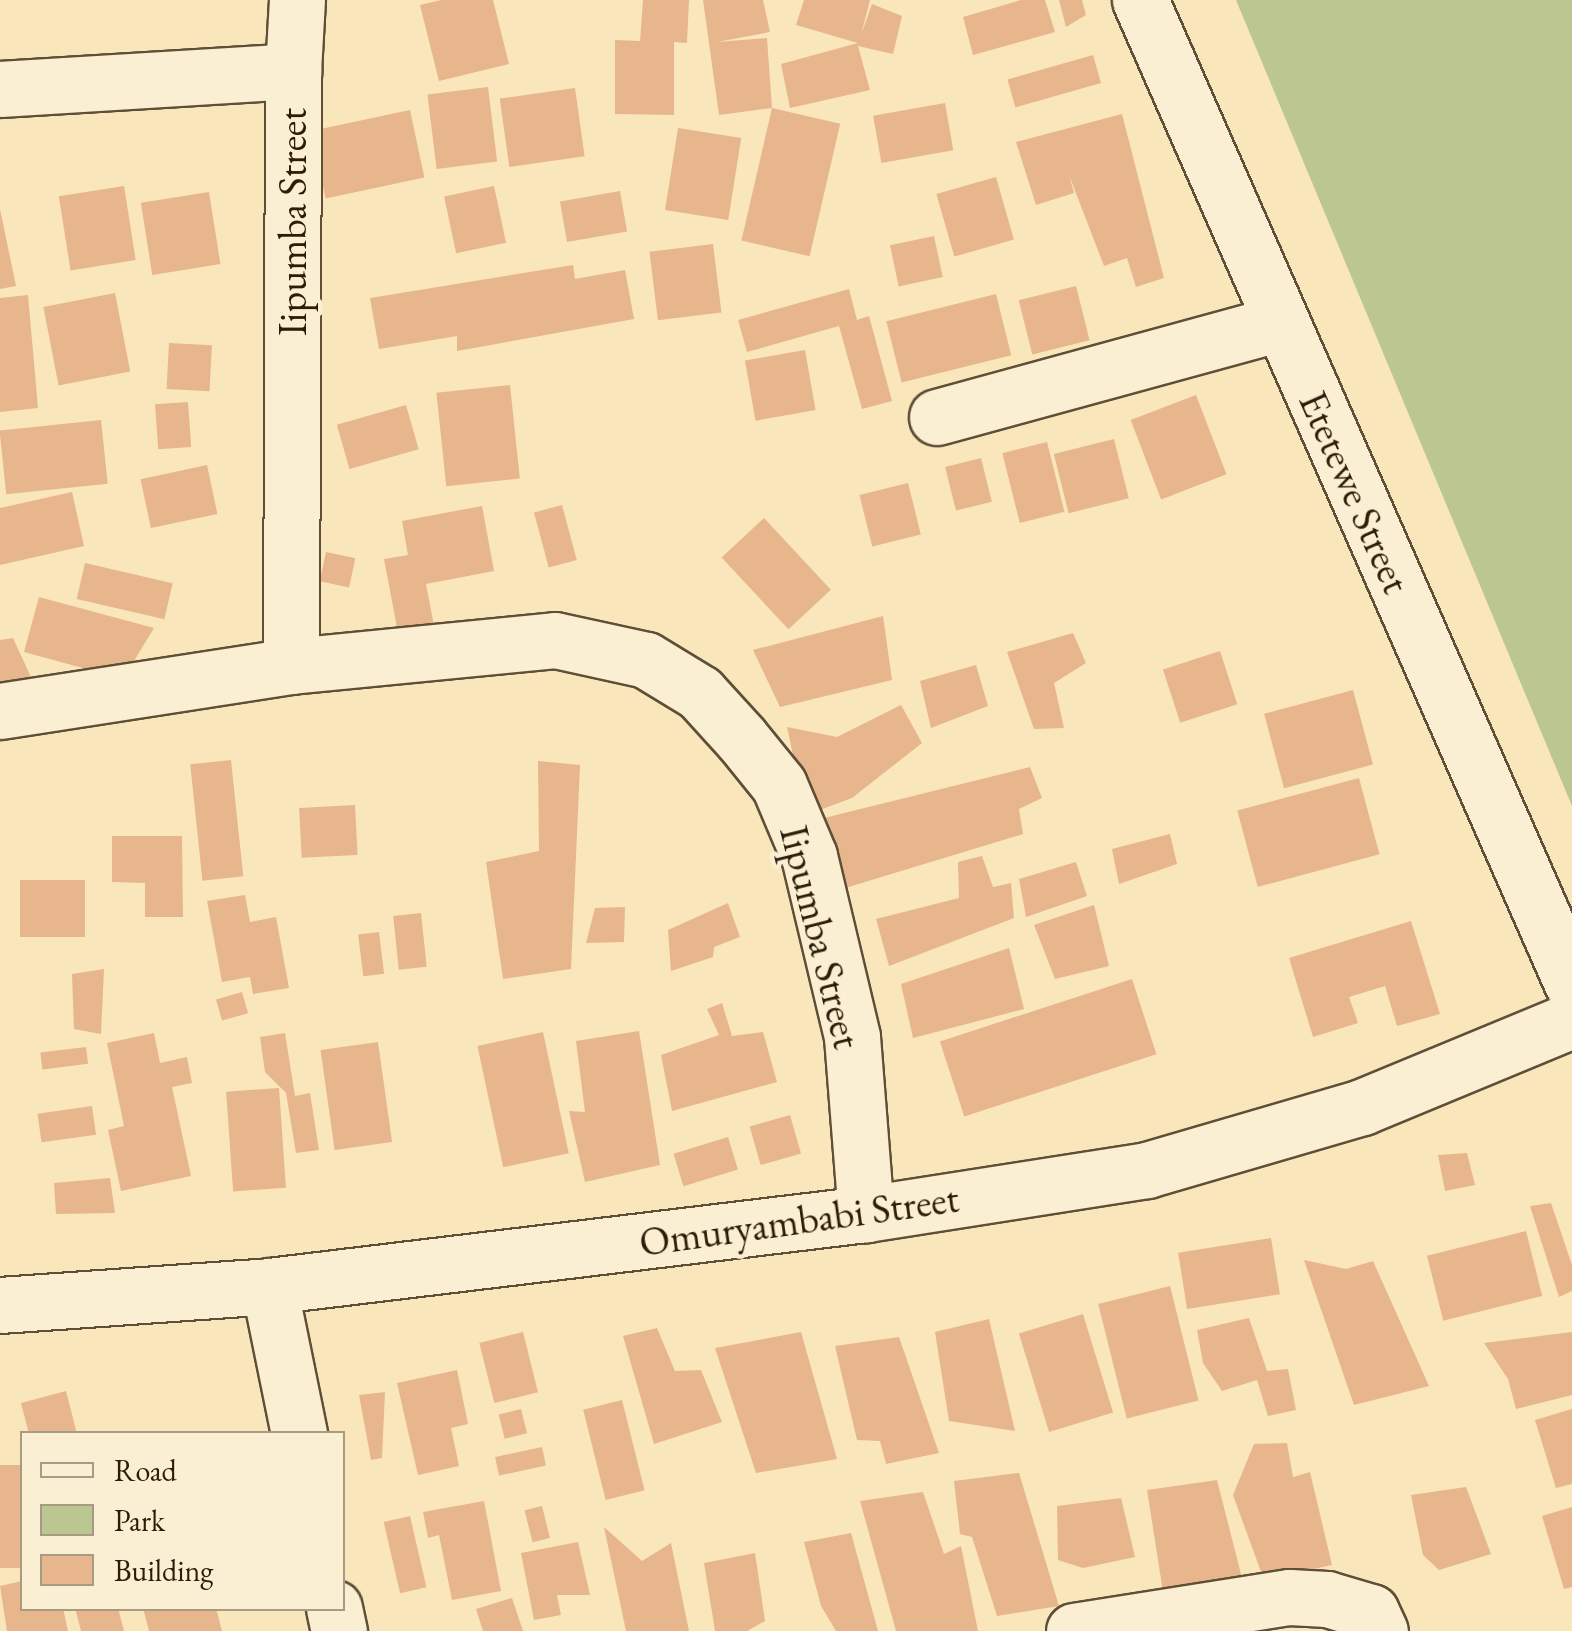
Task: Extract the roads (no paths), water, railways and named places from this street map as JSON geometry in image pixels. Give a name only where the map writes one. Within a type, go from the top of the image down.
[{"type":"street","points":[[293,71],[297,0]]},
{"type":"street","name":"Etetewe Street","points":[[1140,0],[1572,984]]},
{"type":"street","name":"Iipumba Street","points":[[0,90],[293,71],[291,666]]},
{"type":"street","points":[[937,417],[1280,323]]},
{"type":"street","name":"Iipumba Street","points":[[0,711],[291,666],[555,640],[646,660],[700,694],[780,785],[809,856],[852,1037],[866,1214]]},
{"type":"street","name":"Omuryambabi Street","points":[[0,1305],[269,1286],[866,1214],[1147,1170],[1362,1106],[1572,1020]]},
{"type":"street","points":[[269,1286],[298,1431]]},
{"type":"street","points":[[1074,1631],[1289,1597],[1326,1599],[1371,1612],[1380,1631]]}]
